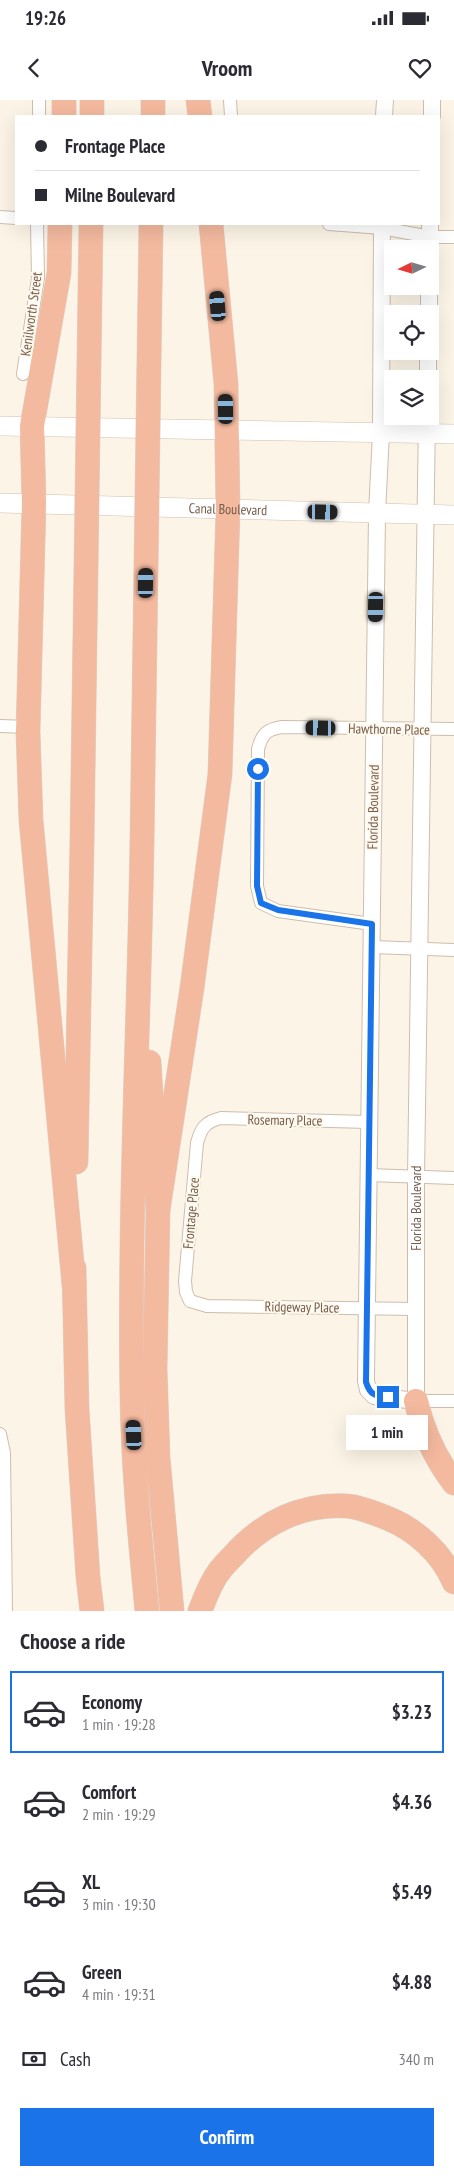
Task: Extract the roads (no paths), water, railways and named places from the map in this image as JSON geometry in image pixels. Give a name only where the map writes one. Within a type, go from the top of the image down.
[{"type":"highway","points":[[64,100],[64,115]]},
{"type":"highway","points":[[92,100],[92,115]]},
{"type":"highway","points":[[153,100],[153,115]]},
{"type":"highway","points":[[198,100],[200,115]]},
{"type":"highway","points":[[60,225],[59,273],[32,426],[34,503],[28,727],[31,820],[74,1285]]},
{"type":"highway","points":[[91,225],[74,1285],[77,1409],[92,1611]]},
{"type":"highway","points":[[147,1611],[135,1474],[132,1396],[133,1142],[142,842],[151,225]]},
{"type":"highway","points":[[158,1210],[192,988],[220,774],[228,510],[226,384],[211,225]]},
{"type":"highway","points":[[140,918],[158,1210],[155,1369],[157,1448],[164,1541],[172,1611]]},
{"type":"highway","points":[[416,1401],[421,1423],[429,1442],[437,1459],[454,1483]]},
{"type":"highway","points":[[200,1611],[218,1572],[246,1540],[271,1523],[286,1516],[316,1507],[348,1506],[369,1511],[395,1521],[417,1534],[434,1551],[451,1574],[454,1582]]},
{"type":"main road","points":[[0,426],[226,428],[381,433],[427,425],[454,434]]},
{"type":"main road","name":"Canal Boulevard","points":[[0,503],[454,515]]},
{"type":"street","points":[[39,100],[39,115]]},
{"type":"street","points":[[230,100],[232,115]]},
{"type":"street","points":[[384,115],[385,100]]},
{"type":"street","points":[[432,100],[432,115]]},
{"type":"street","points":[[0,218],[15,218]]},
{"type":"street","name":"Kenilworth Street","points":[[23,374],[38,278],[38,225]]},
{"type":"street","points":[[356,225],[382,226],[430,236],[454,237]]},
{"type":"street","name":"Florida Boulevard","points":[[382,226],[386,305]]},
{"type":"street","name":"Florida Boulevard","points":[[385,360],[377,513],[366,1382],[368,1390],[374,1396],[416,1401],[416,1177],[427,425]]},
{"type":"street","points":[[0,726],[28,727]]},
{"type":"street","name":"Hawthorne Place","points":[[372,924],[278,910],[261,903],[257,886],[258,749],[264,732],[282,727],[454,729]]},
{"type":"street","points":[[372,947],[454,950]]},
{"type":"street","name":"Rosemary Place","points":[[203,1126],[211,1120],[221,1118],[369,1122]]},
{"type":"street","name":"Frontage Place","points":[[190,1301],[186,1292],[185,1282],[198,1143],[203,1126]]},
{"type":"street","points":[[368,1175],[454,1178]]},
{"type":"street","name":"Ridgeway Place","points":[[190,1301],[207,1306],[416,1310]]},
{"type":"street","points":[[416,1401],[454,1401]]},
{"type":"street","points":[[0,1434],[4,1453],[2,1529],[6,1611]]}]
